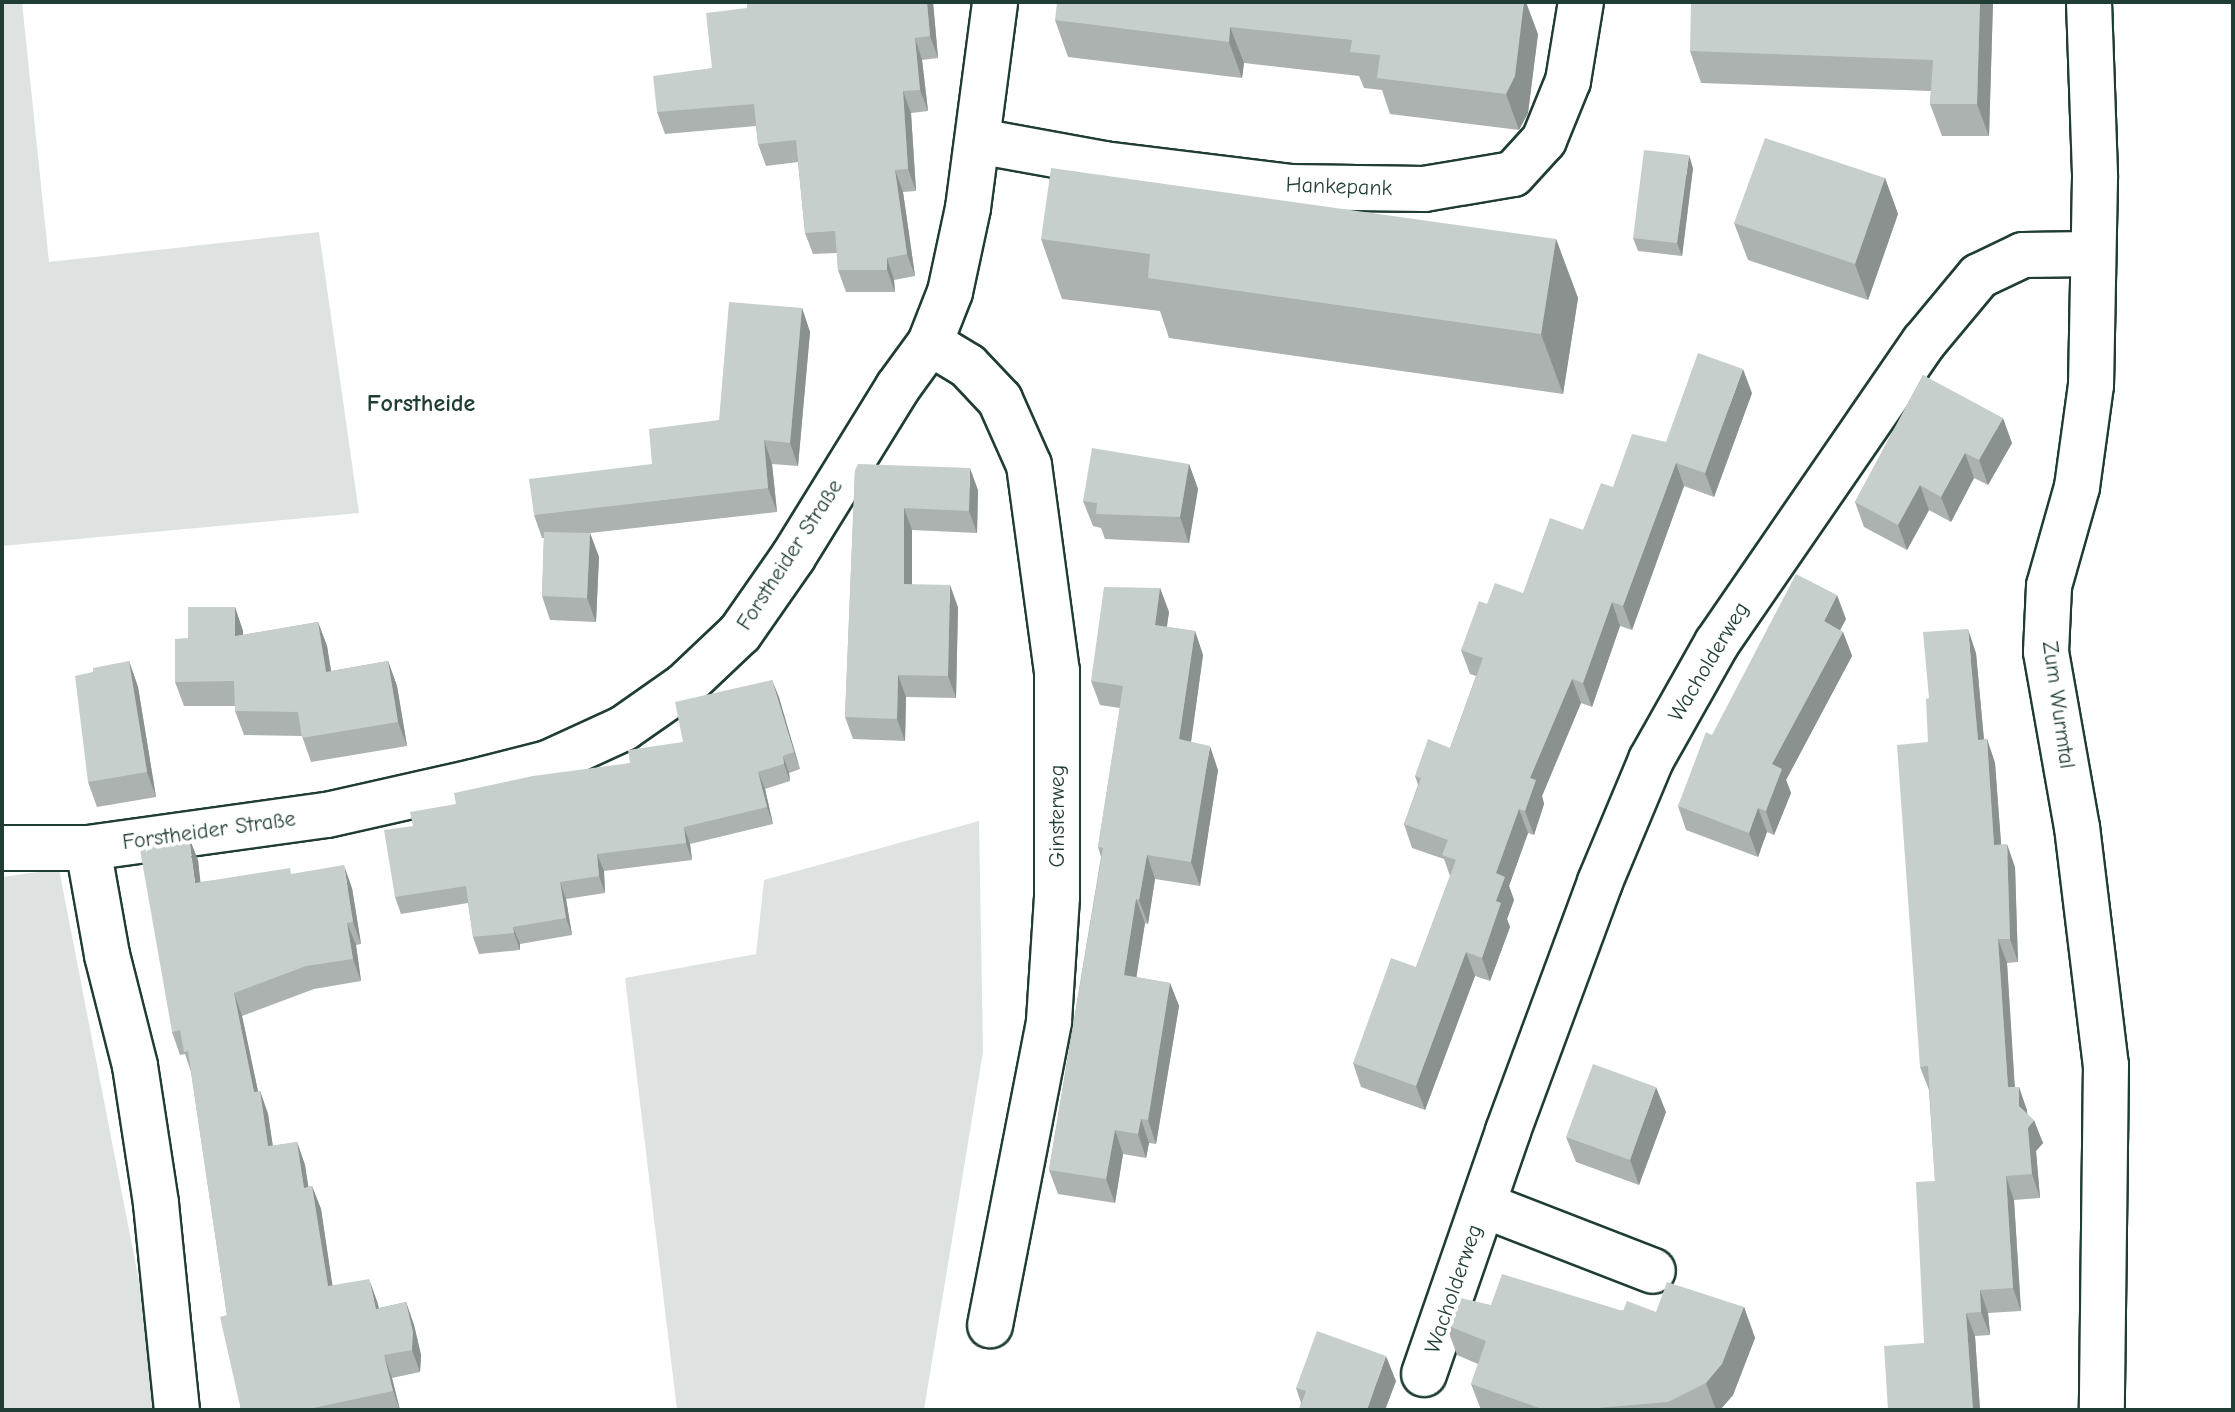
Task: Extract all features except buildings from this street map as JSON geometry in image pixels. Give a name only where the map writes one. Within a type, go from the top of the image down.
[{"type":"street","name":"Forstheider Straße","points":[[2,848],[88,848],[327,815],[416,795],[548,763],[624,728],[684,686],[740,633],[793,557],[898,387],[930,343],[950,292],[968,208],[995,2]]},
{"type":"street","name":"Hankepank","points":[[978,141],[1104,164],[1290,187],[1424,189],[1513,174],[1544,140],[1568,81],[1581,2]]},
{"type":"street","name":"Zum Wurmtal","points":[[2089,2],[2095,178],[2091,254],[2091,385],[2077,487],[2049,586],[2046,652],[2077,827],[2106,1065],[2102,1410]]},
{"type":"street","name":"Wacholderweg","points":[[1424,1374],[1605,868],[1651,760],[1717,643],[1924,342],[1979,276],[2023,255],[2091,254]]},
{"type":"street","name":"Ginsterweg","points":[[930,343],[968,366],[1000,400],[1029,465],[1057,671],[1057,897],[1049,1022],[990,1325]]},
{"type":"street","points":[[88,848],[107,955],[135,1066],[156,1204],[177,1410]]},
{"type":"street","name":"Wacholderweg","points":[[1483,1205],[1653,1271]]},
{"type":"shaded area","points":[[2,2],[22,2],[49,262],[319,232],[359,513],[2,546]]},
{"type":"shaded area","points":[[979,821],[983,1052],[924,1410],[677,1410],[625,978],[756,954],[764,880]]},
{"type":"shaded area","points":[[59,869],[164,1410],[2,1410],[2,877]]},
{"type":"district","name":"Forstheide","points":[[421,404]]}]
